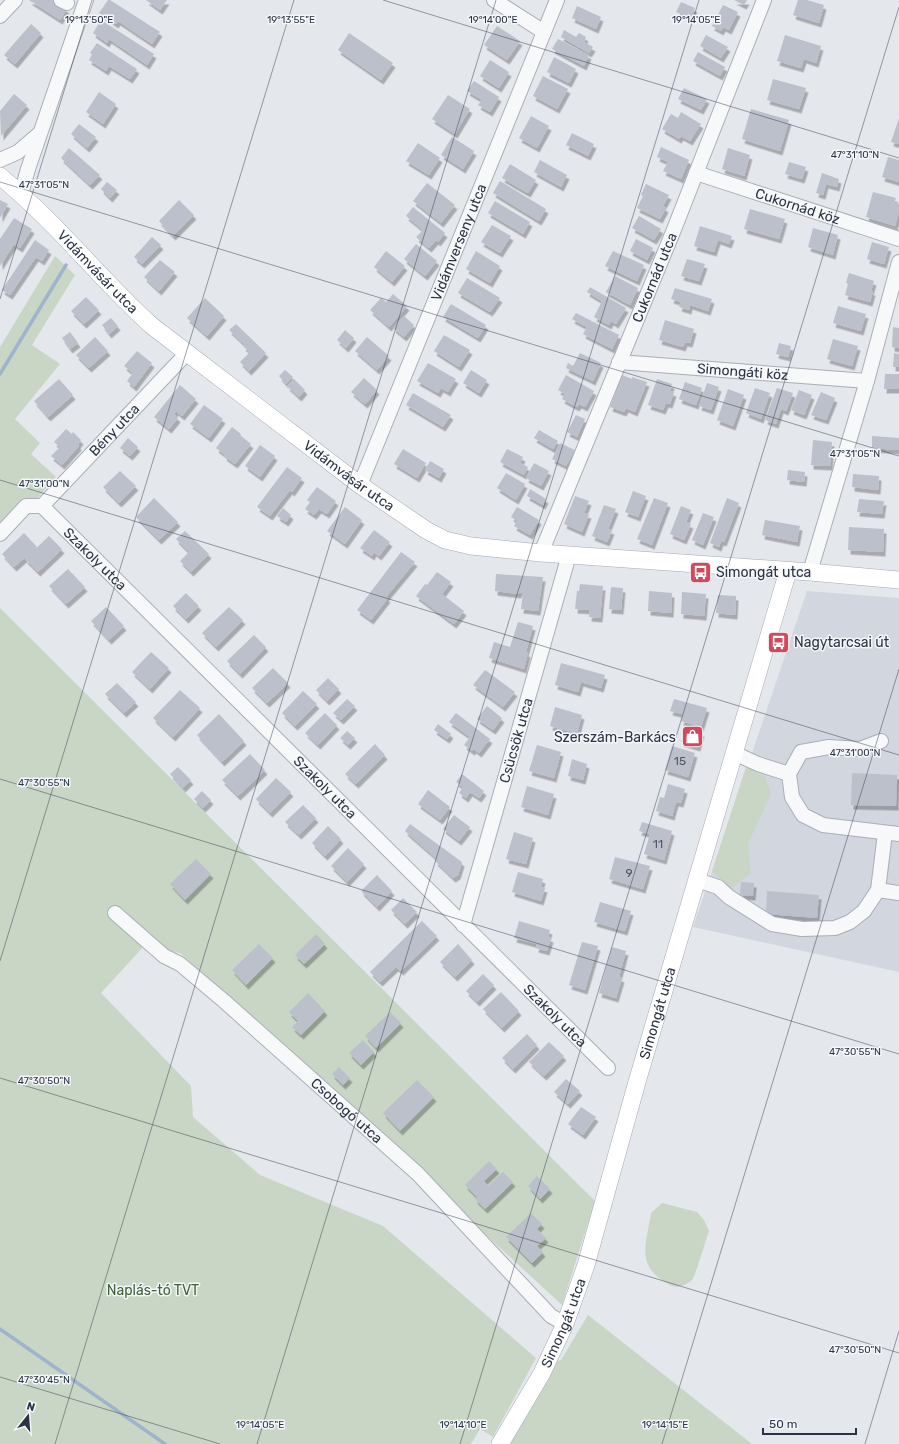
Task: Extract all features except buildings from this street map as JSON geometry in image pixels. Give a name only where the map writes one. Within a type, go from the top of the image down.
[{"type":"main road","name":"Vidámvásár utca","points":[[0,176],[21,194],[69,241],[128,305],[152,326],[360,485],[415,524],[445,540],[471,546],[541,554],[788,571]]},
{"type":"main road","points":[[788,571],[899,580]]},
{"type":"main road","name":"Simongát utca","points":[[500,1444],[542,1373],[565,1324],[586,1265],[637,1082],[788,571]]},
{"type":"street","points":[[0,16],[15,0]]},
{"type":"street","points":[[21,194],[40,133],[86,0]]},
{"type":"street","points":[[494,0],[544,32]]},
{"type":"street","name":"Vidámverseny utca","points":[[360,485],[557,0]]},
{"type":"street","name":"Cukornád utca","points":[[541,554],[696,173],[764,0]]},
{"type":"street","points":[[0,160],[18,152],[40,133]]},
{"type":"street","name":"Cukornád köz","points":[[696,173],[899,239]]},
{"type":"street","points":[[810,572],[867,381],[899,262]]},
{"type":"street","name":"Bény utca","points":[[42,506],[187,353]]},
{"type":"street","name":"Simongáti köz","points":[[619,362],[867,381]]},
{"type":"street","points":[[0,534],[26,506],[42,506]]},
{"type":"street","name":"Szakoly utca","points":[[42,506],[608,1068]]},
{"type":"street","name":"Csücsök utca","points":[[463,925],[569,555]]},
{"type":"street","points":[[697,880],[718,887],[729,897],[772,924],[802,929],[835,928],[850,922],[864,911],[878,890],[879,872],[883,853],[892,833],[823,825],[803,815],[792,797],[788,774],[801,752],[829,747],[860,749],[881,741]]},
{"type":"street","points":[[734,753],[758,764],[788,774]]},
{"type":"street","points":[[878,890],[899,893]]},
{"type":"street","name":"Csobogó utca","points":[[115,913],[164,956],[180,964],[224,1001],[418,1174],[551,1316],[565,1324]]},
{"type":"shaded area","points":[[807,591],[899,598],[899,972],[693,927]]},
{"type":"green space","points":[[55,256],[75,275],[32,345],[60,364],[15,419],[40,443],[31,454],[56,477],[0,540],[0,347]]},
{"type":"green space","name":"Naplás-tó TVT","points":[[0,608],[595,1201],[562,1305],[180,953],[145,945],[101,993],[191,1086],[193,1117],[260,1175],[383,1226],[536,1358],[493,1437],[480,1429],[471,1444],[0,1444]]},
{"type":"green space","points":[[746,767],[763,771],[771,794],[748,844],[751,873],[731,889],[712,871]]},
{"type":"green space","points":[[662,1203],[697,1212],[704,1220],[709,1231],[694,1277],[690,1282],[676,1287],[659,1278],[647,1263],[646,1245],[651,1213]]},
{"type":"green space","points":[[588,1315],[752,1444],[510,1444],[553,1363],[561,1360]]},
{"type":"waterway","points":[[0,374],[66,265]]},
{"type":"waterway","points":[[0,1329],[165,1444]]},
{"type":"place","name":"Simongát utca","points":[[700,572]]},
{"type":"place","name":"Nagytarcsai út","points":[[779,642]]},
{"type":"place","name":"Szerszám-Barkács","points":[[692,737]]}]
